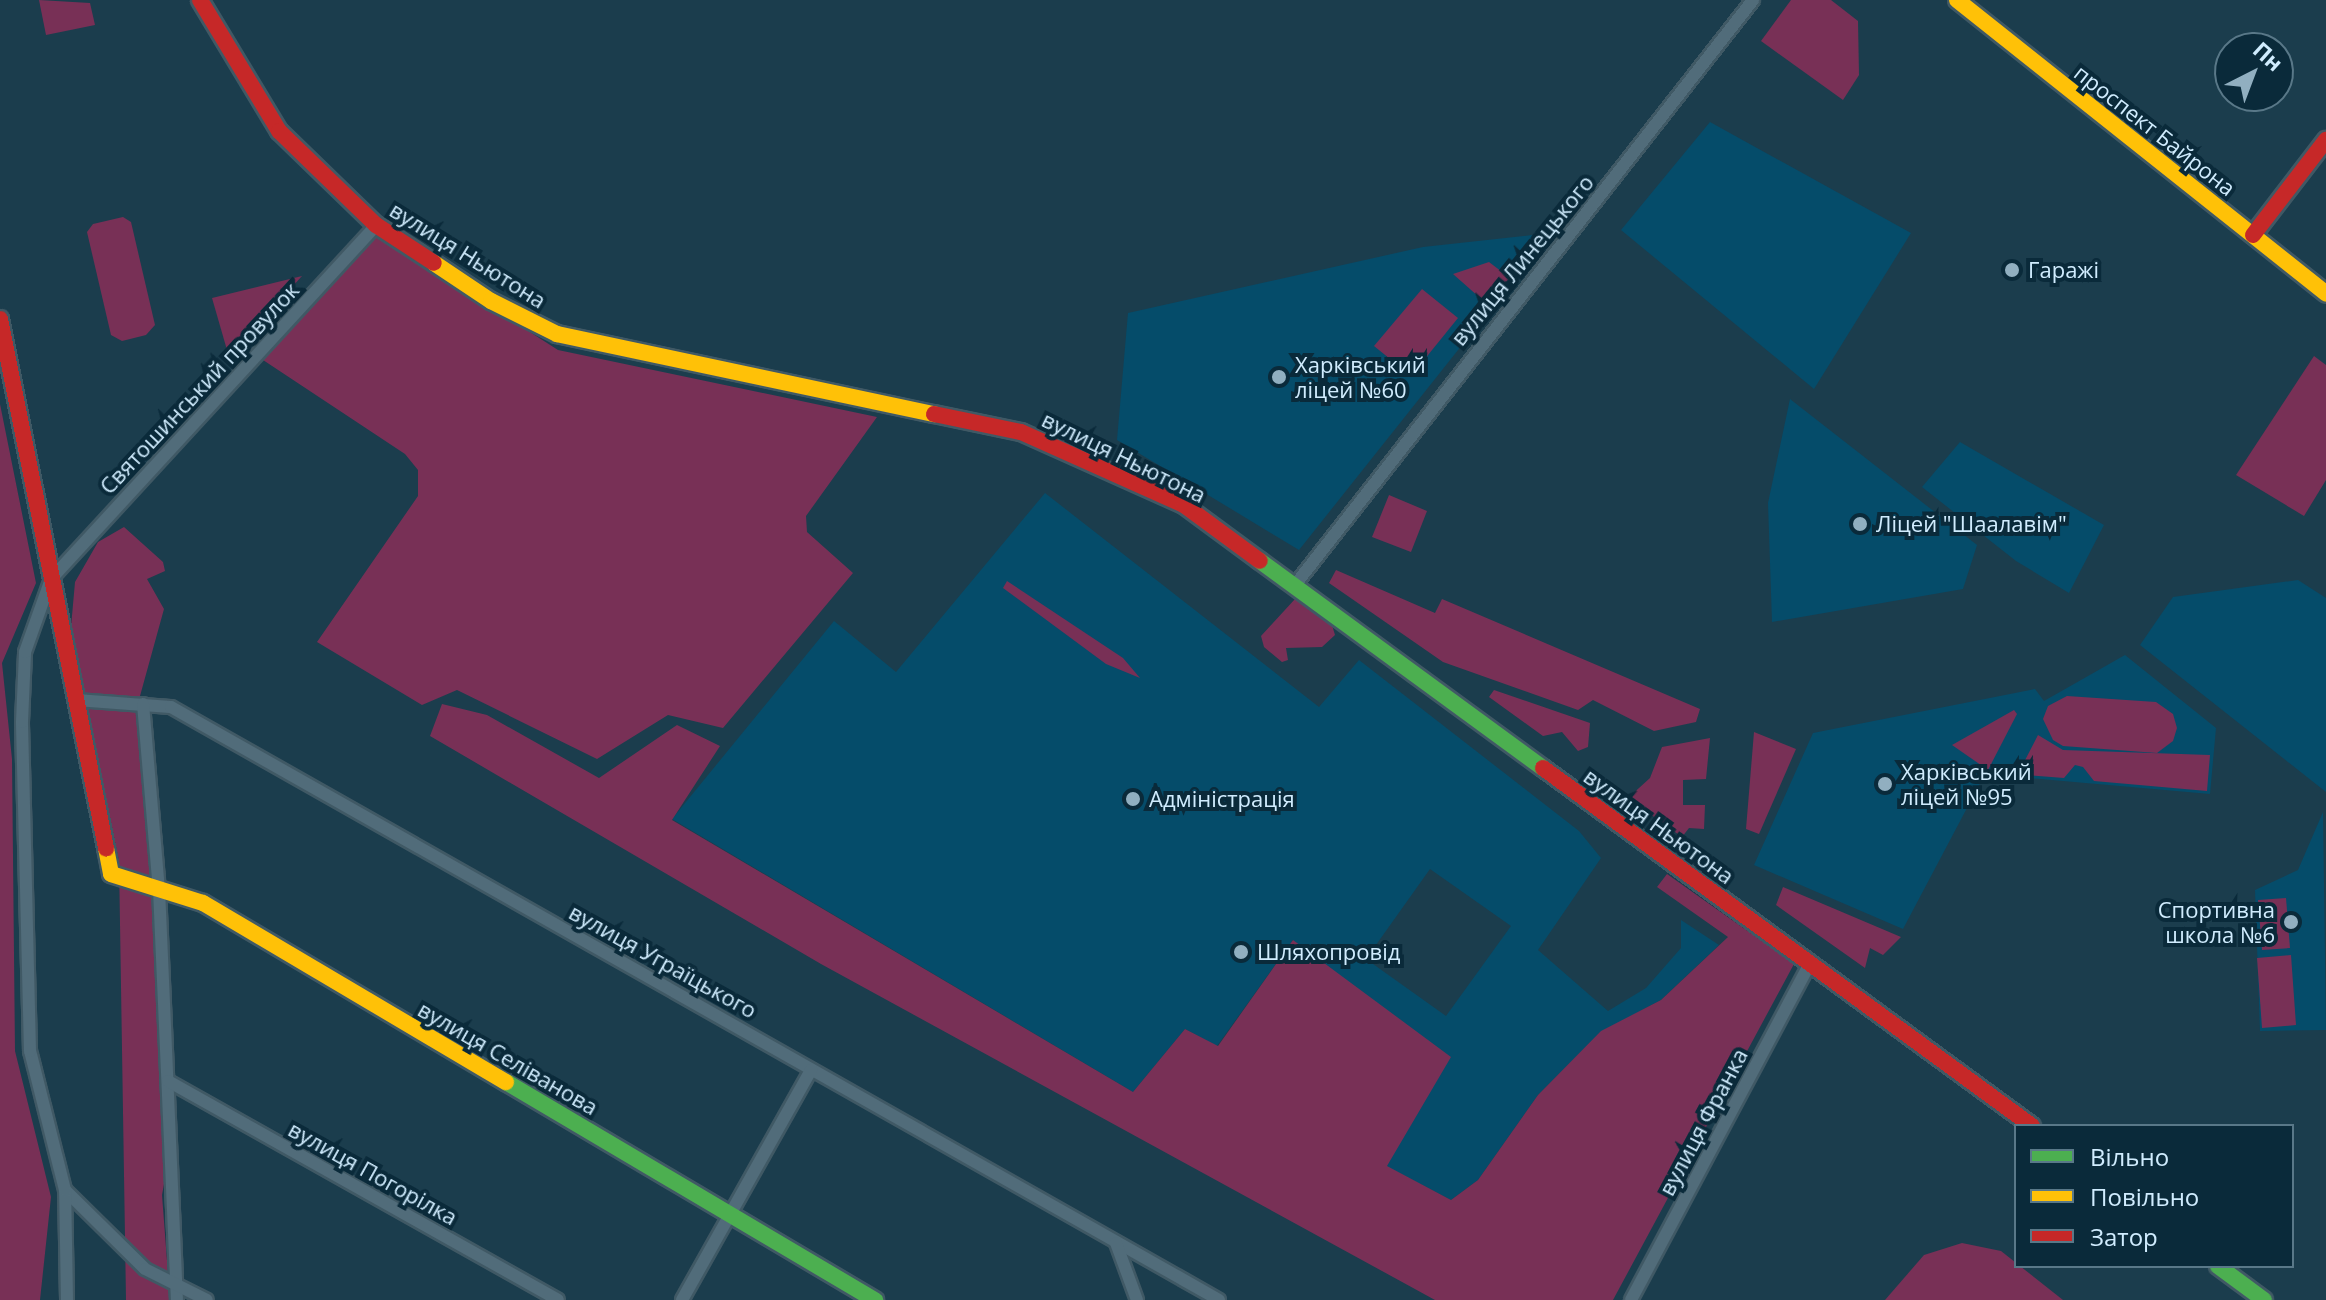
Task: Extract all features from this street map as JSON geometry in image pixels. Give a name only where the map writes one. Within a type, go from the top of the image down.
[{"type":"street","name":"вулиця Ньютона","points":[[200,0],[279,131],[376,225],[491,301],[557,334],[1021,432],[1184,505],[2029,1124]]},
{"type":"street","name":"вулиця Линецького","points":[[1295,585],[1753,0]]},
{"type":"street","name":"проспект Байрона","points":[[1957,0],[2326,294]]},
{"type":"street","points":[[2253,235],[2326,140]]},
{"type":"street","name":"Святошинський провулок","points":[[51,579],[376,225]]},
{"type":"street","points":[[0,319],[76,700]]},
{"type":"street","points":[[51,579],[25,652],[22,722],[30,1051],[65,1190],[67,1300]]},
{"type":"street","name":"вулиця Уграїцького","points":[[76,700],[171,707],[374,818],[1219,1300]]},
{"type":"street","name":"вулиця Селіванова","points":[[76,700],[111,874],[203,903],[875,1300]]},
{"type":"street","points":[[143,704],[159,889],[177,1300]]},
{"type":"street","name":"вулиця Франка","points":[[1631,1300],[1810,963]]},
{"type":"street","points":[[682,1300],[729,1211],[811,1070]]},
{"type":"street","name":"вулиця Погорілка","points":[[168,1081],[558,1300]]},
{"type":"street","points":[[65,1190],[145,1269],[207,1300]]},
{"type":"street","points":[[1116,1243],[1137,1300]]},
{"type":"street","points":[[2221,1268],[2264,1300]]},
{"type":"shaded area","points":[[39,0],[90,3],[95,25],[46,35]]},
{"type":"shaded area","points":[[1791,0],[1831,0],[1858,21],[1859,75],[1843,100],[1761,41]]},
{"type":"shaded area","points":[[1710,122],[1911,233],[1814,389],[1621,230]]},
{"type":"shaded area","points":[[123,217],[131,222],[155,325],[146,335],[122,341],[111,335],[87,232],[93,224]]},
{"type":"shaded area","name":"Харківський ліцей №60","points":[[1551,233],[1299,550],[1117,440],[1128,313],[1423,247]]},
{"type":"shaded area","points":[[371,237],[385,239],[558,350],[877,417],[806,516],[807,532],[853,573],[723,728],[668,715],[597,759],[457,690],[422,705],[317,642],[418,496],[418,470],[405,454],[260,358]]},
{"type":"shaded area","points":[[1489,262],[1510,278],[1488,305],[1453,274]]},
{"type":"shaded area","points":[[302,276],[229,357],[212,298]]},
{"type":"shaded area","points":[[1422,289],[1458,318],[1411,376],[1374,346]]},
{"type":"shaded area","points":[[2314,356],[2326,365],[2326,480],[2304,516],[2236,475]]},
{"type":"shaded area","name":"Ліцей \"Шаалавім\"","points":[[1790,399],[1977,545],[1963,589],[1772,622],[1768,503]]},
{"type":"shaded area","points":[[0,404],[36,583],[2,663],[12,759],[15,1051],[51,1197],[40,1300],[0,1300]]},
{"type":"shaded area","points":[[1960,442],[2104,525],[2069,593],[2016,561],[1922,487]]},
{"type":"shaded area","points":[[1045,493],[1319,707],[1359,660],[1579,831],[1601,858],[1538,950],[1608,1011],[1646,988],[1681,948],[1681,920],[1719,945],[1661,1000],[1601,1032],[1538,1095],[1478,1180],[1451,1200],[1387,1167],[1293,940],[1217,1046],[1185,1029],[1133,1092],[672,819],[834,621],[896,672]],"holes":[[[1430,869],[1511,926],[1446,1016],[1366,959]]]},
{"type":"shaded area","points":[[1389,495],[1427,511],[1411,552],[1372,537]]},
{"type":"shaded area","points":[[124,527],[163,562],[165,571],[147,579],[164,609],[140,696],[153,810],[166,1173],[162,1195],[170,1300],[126,1300],[119,861],[71,627],[75,582],[98,542]]},
{"type":"shaded area","points":[[1336,570],[1435,613],[1442,599],[1700,709],[1696,722],[1654,731],[1593,700],[1578,710],[1443,662],[1329,583]]},
{"type":"shaded area","points":[[2298,580],[2326,598],[2326,792],[2140,645],[2173,597]]},
{"type":"shaded area","points":[[1007,581],[1123,658],[1140,678],[1106,664],[1003,588]]},
{"type":"shaded area","points":[[1295,599],[1332,625],[1335,635],[1322,647],[1286,648],[1288,660],[1282,662],[1264,647],[1261,636]]},
{"type":"shaded area","name":"Харківський ліцей №95","points":[[2125,655],[2216,728],[2210,794],[1985,774],[1903,929],[1754,865],[1813,733],[2035,689],[2044,701]]},
{"type":"shaded area","points":[[1494,690],[1590,723],[1588,747],[1578,751],[1562,732],[1543,736],[1489,697]]},
{"type":"shaded area","points":[[2067,696],[2156,702],[2173,714],[2177,728],[2173,741],[2157,753],[2063,746],[2053,740],[2043,719],[2048,706]]},
{"type":"shaded area","points":[[442,704],[487,715],[599,778],[677,725],[720,746],[672,820],[1133,1092],[1185,1029],[1218,1046],[1293,940],[1451,1057],[1387,1166],[1451,1200],[1478,1180],[1538,1095],[1601,1031],[1661,1000],[1728,937],[1657,887],[1667,874],[1794,964],[1613,1300],[1435,1300],[821,964],[430,736]]},
{"type":"shaded area","points":[[2014,710],[2017,714],[1988,770],[1952,745]]},
{"type":"shaded area","points":[[1754,732],[1796,749],[1759,834],[1746,829]]},
{"type":"shaded area","points":[[2038,735],[2063,750],[2210,755],[2207,791],[2094,781],[2083,767],[2075,765],[2064,778],[2025,775],[2020,770]]},
{"type":"shaded area","points":[[1710,738],[1706,779],[1683,780],[1683,805],[1705,805],[1704,829],[1689,828],[1682,837],[1628,798],[1650,778],[1662,747]]},
{"type":"shaded area","name":"Спортивна школа №6","points":[[2323,812],[2326,1030],[2260,1031],[2255,890],[2298,870]]},
{"type":"shaded area","points":[[1783,887],[1901,937],[1883,955],[1870,948],[1865,968],[1776,905]]},
{"type":"shaded area","points":[[2286,898],[2290,948],[2262,950],[2258,900]]},
{"type":"shaded area","points":[[2291,955],[2296,1025],[2262,1028],[2257,958]]},
{"type":"shaded area","points":[[1962,1243],[2001,1251],[2014,1261],[2014,1268],[2023,1268],[2063,1300],[1885,1300],[1924,1255]]},
{"type":"traffic: fast","points":[[1260,561],[1543,768]]},
{"type":"traffic: fast","points":[[506,1082],[875,1300]]},
{"type":"traffic: fast","points":[[2221,1268],[2264,1300]]},
{"type":"traffic: slow","points":[[1957,0],[2326,294]]},
{"type":"traffic: slow","points":[[434,263],[491,301],[557,334],[934,414]]},
{"type":"traffic: slow","points":[[106,848],[111,874],[203,903],[506,1082]]},
{"type":"traffic: jam","points":[[200,0],[279,131],[376,225],[434,263]]},
{"type":"traffic: jam","points":[[2253,235],[2326,140]]},
{"type":"traffic: jam","points":[[0,319],[106,848]]},
{"type":"traffic: jam","points":[[934,414],[1021,432],[1184,505],[1260,561]]},
{"type":"traffic: jam","points":[[1543,768],[2029,1124]]},
{"type":"place","name":"Гаражі","points":[[2012,270]]},
{"type":"place","name":"Харківський ліцей №60","points":[[1279,377]]},
{"type":"place","name":"Ліцей \"Шаалавім\"","points":[[1860,524]]},
{"type":"place","name":"Харківський ліцей №95","points":[[1885,784]]},
{"type":"place","name":"Адміністрація","points":[[1133,799]]},
{"type":"place","name":"Спортивна школа №6","points":[[2291,922]]},
{"type":"place","name":"Шляхопровід","points":[[1241,952]]}]
